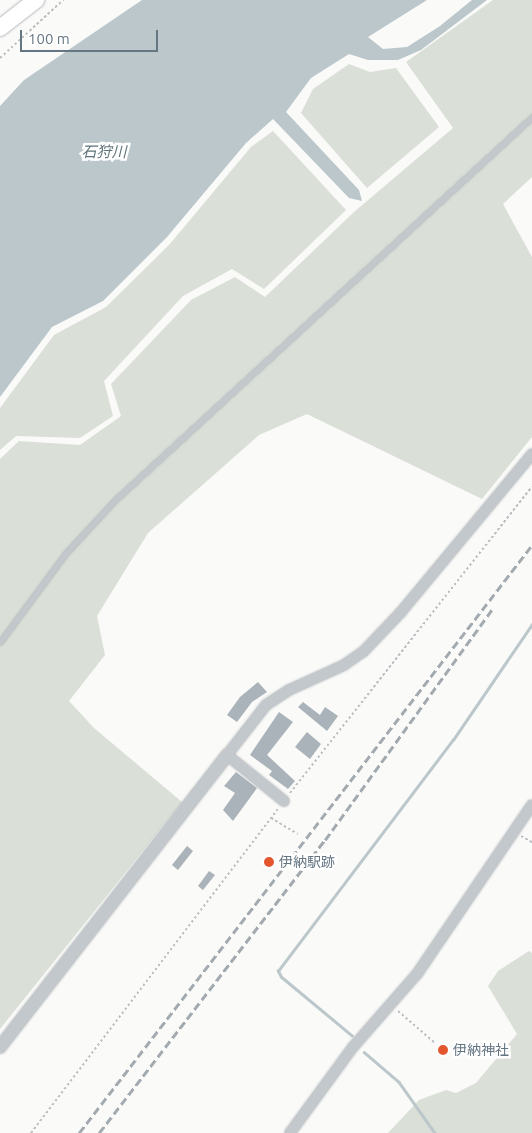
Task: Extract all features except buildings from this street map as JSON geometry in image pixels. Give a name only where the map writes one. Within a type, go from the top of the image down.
[{"type":"highway","points":[[0,15],[20,0]]},
{"type":"highway","points":[[0,28],[36,0]]},
{"type":"street","points":[[0,1047],[266,704],[289,690],[344,665],[364,651],[419,591],[532,454]]},
{"type":"street","points":[[227,755],[284,802]]},
{"type":"street","points":[[290,1133],[353,1047],[390,1005],[443,938],[490,862],[532,805]]},
{"type":"lane","points":[[0,642],[15,618],[65,554],[114,500],[532,117]]},
{"type":"path","points":[[0,58],[63,0]]},
{"type":"path","points":[[271,818],[298,834]]},
{"type":"path","points":[[390,1005],[436,1043]]},
{"type":"shaded area","points":[[493,0],[532,0],[532,177],[503,204],[532,257],[532,437],[482,499],[307,414],[259,435],[148,533],[97,616],[105,655],[69,701],[94,728],[182,802],[0,1029],[0,459],[19,441],[80,445],[121,416],[111,384],[191,300],[235,277],[265,297],[354,212],[453,128],[406,62]]},
{"type":"shaded area","points":[[349,64],[370,72],[396,68],[439,127],[367,188],[301,113],[313,89]]},
{"type":"shaded area","points":[[273,131],[346,210],[264,289],[232,269],[183,296],[104,381],[113,416],[80,438],[16,436],[0,450],[0,408],[54,335],[106,307],[169,245],[251,147]]},
{"type":"shaded area","points":[[529,951],[532,953],[532,1133],[388,1133],[419,1100],[446,1090],[456,1093],[476,1083],[517,1034],[488,986],[498,971]]},
{"type":"water","name":"石狩川","points":[[142,0],[427,0],[368,37],[383,49],[407,47],[440,26],[472,0],[487,0],[421,50],[398,60],[368,60],[349,54],[311,78],[286,112],[359,190],[362,201],[349,198],[273,119],[246,143],[167,237],[103,301],[52,327],[0,397],[0,106],[24,80]]},
{"type":"waterway","points":[[352,1036],[281,977],[278,971],[453,740],[532,624]]},
{"type":"waterway","points":[[364,1052],[399,1082],[435,1133]]},
{"type":"railway","points":[[79,1133],[532,545]]},
{"type":"railway","points":[[99,1133],[325,840],[492,609]]},
{"type":"place","name":"伊納駅跡","points":[[269,862]]},
{"type":"place","name":"伊納神社","points":[[443,1050]]}]
